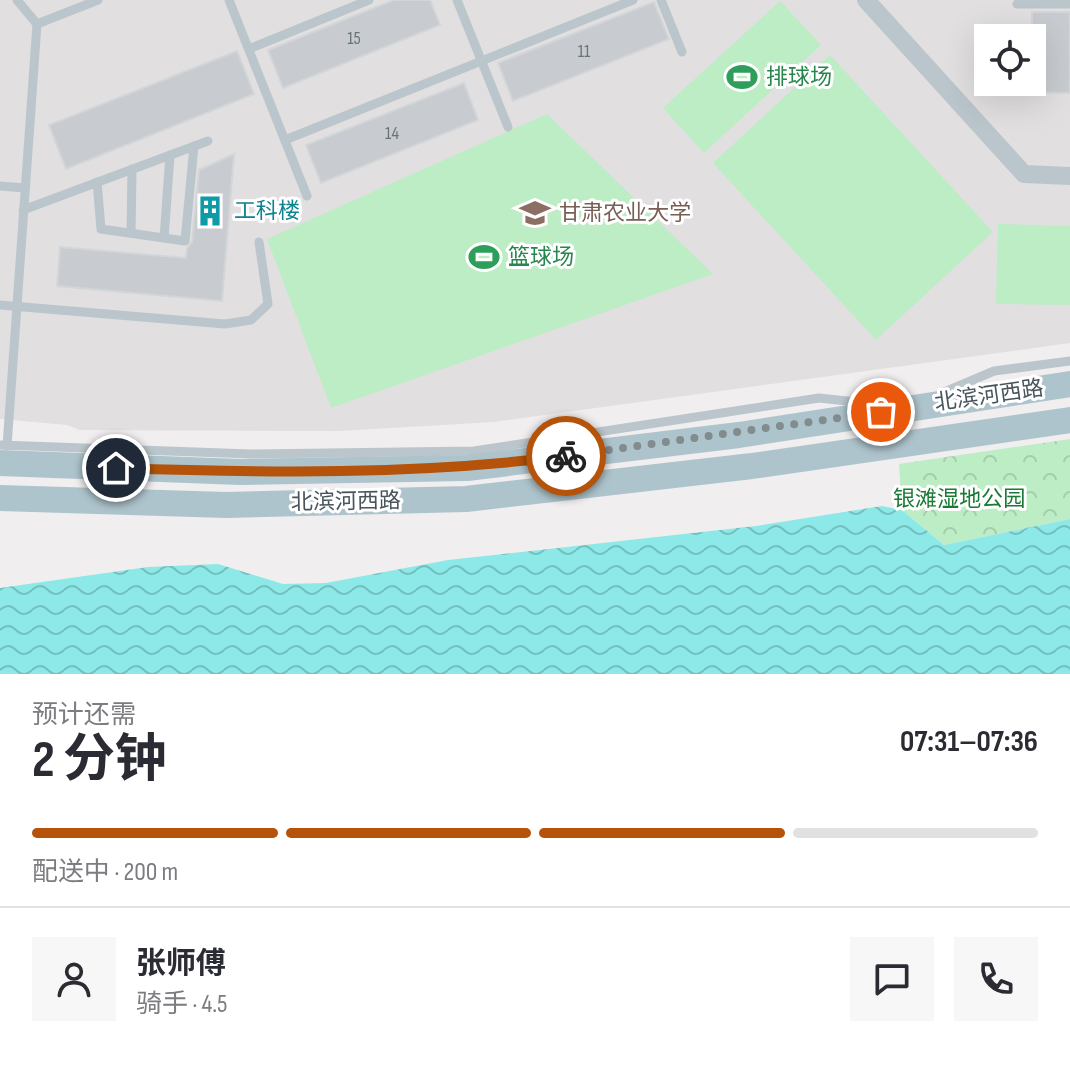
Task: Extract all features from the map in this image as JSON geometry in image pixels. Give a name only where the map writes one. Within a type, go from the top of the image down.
[{"type":"main road","name":"北滨河西路","points":[[2,451],[241,472],[467,468],[739,435],[1070,384]]},
{"type":"main road","points":[[909,407],[912,443]]},
{"type":"main road","name":"北滨河西路","points":[[0,498],[226,505],[466,499],[1070,420]]},
{"type":"street","points":[[866,0],[1024,174],[1070,176]]},
{"type":"lane","points":[[2,451],[17,307],[37,24],[17,0]]},
{"type":"lane","points":[[37,24],[98,0]]},
{"type":"lane","points":[[229,0],[307,196]]},
{"type":"lane","points":[[249,49],[369,0]]},
{"type":"lane","points":[[457,0],[508,127]]},
{"type":"lane","points":[[285,140],[633,0]]},
{"type":"lane","points":[[661,0],[682,52]]},
{"type":"lane","points":[[1017,4],[1070,4]]},
{"type":"lane","points":[[23,210],[208,141]]},
{"type":"lane","points":[[97,182],[101,229],[185,241],[194,146]]},
{"type":"lane","points":[[164,238],[170,155]]},
{"type":"lane","points":[[131,233],[132,169]]},
{"type":"lane","points":[[0,186],[25,188]]},
{"type":"lane","points":[[0,305],[225,324],[251,320],[268,304],[259,242]]},
{"type":"lane","points":[[909,407],[994,371],[1070,361]]},
{"type":"shaded area","name":"甘肃农业大学","points":[[0,0],[1070,0],[1070,343],[494,422],[339,431],[80,430],[67,425],[0,419]]},
{"type":"green space","name":"排球场","points":[[780,1],[821,45],[704,153],[663,108]]},
{"type":"green space","points":[[830,55],[993,232],[876,340],[713,163]]},
{"type":"green space","name":"篮球场","points":[[547,114],[713,274],[331,408],[267,239]]},
{"type":"green space","points":[[998,224],[1070,226],[1070,305],[996,304]]},
{"type":"green space","name":"银滩湿地公园","points":[[1070,439],[1070,519],[944,545],[902,510],[899,464]]},
{"type":"water","points":[[882,506],[902,510],[944,545],[1070,519],[1070,674],[0,674],[0,588],[148,567],[218,564],[283,584],[326,583],[448,560],[756,526]]},
{"type":"building","points":[[394,0],[430,0],[440,25],[283,88],[268,50]]},
{"type":"building","points":[[654,2],[669,39],[513,101],[498,63]]},
{"type":"building","points":[[1032,12],[1070,12],[1070,93],[1046,92],[1046,24],[1032,24]]},
{"type":"building","points":[[237,51],[254,94],[66,169],[49,125]]},
{"type":"building","points":[[464,83],[478,120],[321,183],[306,145]]},
{"type":"building","name":"工科楼","points":[[234,154],[222,301],[57,286],[60,247],[186,258],[187,248],[192,242],[199,170]]},
{"type":"way so far","points":[[566,456],[739,435],[881,412]]},
{"type":"place","name":"排球场","points":[[742,77]]},
{"type":"place","name":"工科楼","points":[[210,211]]},
{"type":"place","name":"甘肃农业大学","points":[[535,213]]},
{"type":"place","name":"篮球场","points":[[484,257]]},
{"type":"route","points":[[116,468],[241,472],[467,468],[566,456]]}]
